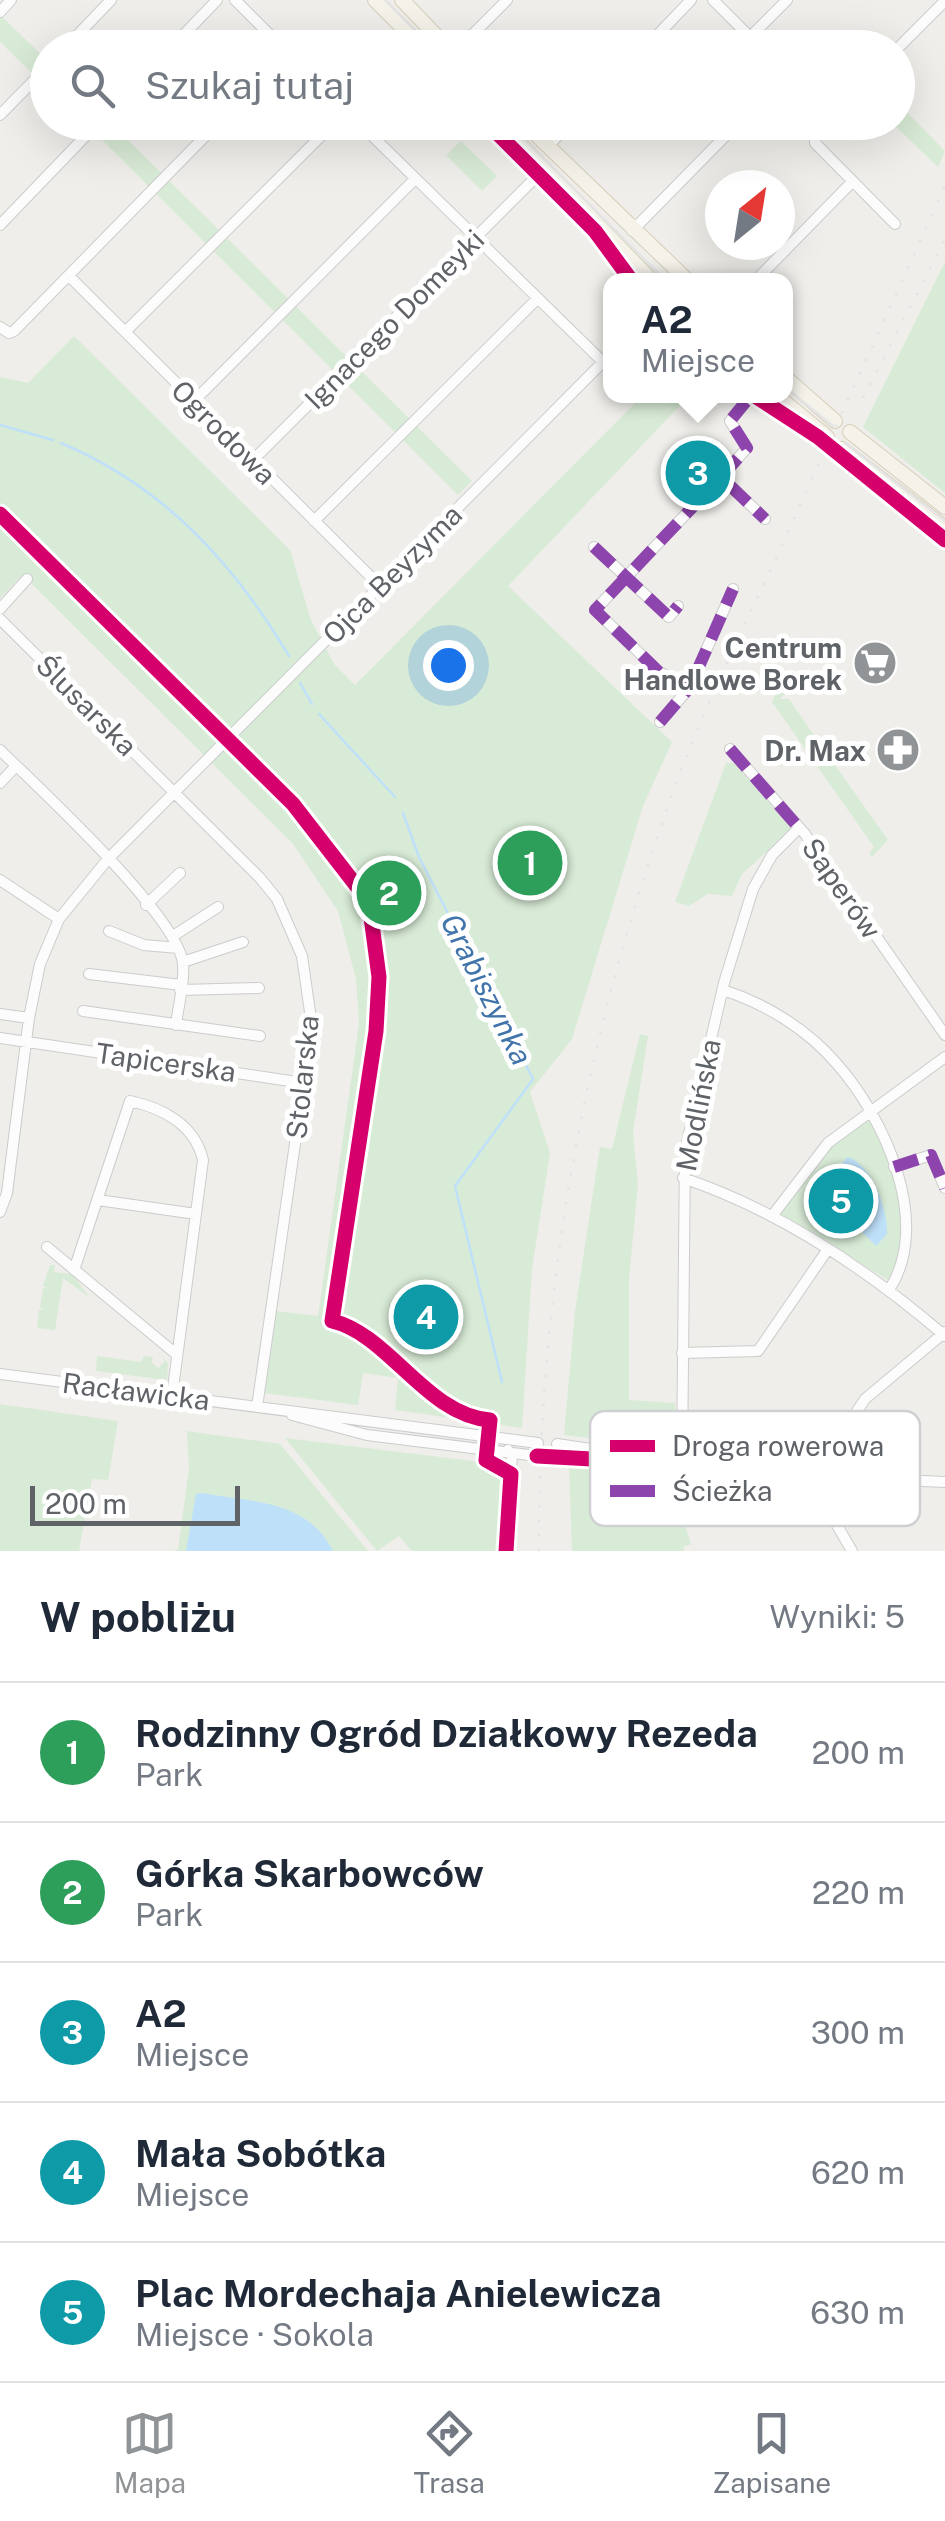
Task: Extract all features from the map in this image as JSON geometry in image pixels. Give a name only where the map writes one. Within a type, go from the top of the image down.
[{"type":"main road","points":[[375,0],[405,30]]},
{"type":"main road","points":[[402,0],[431,30]]},
{"type":"main road","points":[[516,140],[644,273]]},
{"type":"main road","points":[[540,140],[631,232],[678,273]]},
{"type":"main road","points":[[793,384],[835,420]]},
{"type":"main road","points":[[787,403],[828,437]]},
{"type":"main road","points":[[850,432],[945,508]]},
{"type":"main road","points":[[842,449],[945,528]]},
{"type":"street","points":[[0,12],[12,0]]},
{"type":"street","points":[[82,30],[111,0]]},
{"type":"street","points":[[189,30],[217,0]]},
{"type":"street","points":[[235,0],[265,30]]},
{"type":"street","points":[[477,30],[507,0]]},
{"type":"street","points":[[662,30],[692,0]]},
{"type":"street","points":[[713,0],[744,30]]},
{"type":"street","points":[[756,30],[787,0]]},
{"type":"street","points":[[915,31],[945,1]]},
{"type":"street","points":[[0,115],[30,84]]},
{"type":"street","points":[[0,225],[82,140]]},
{"type":"street","points":[[0,327],[9,333],[14,331],[201,140]]},
{"type":"street","points":[[125,332],[317,140]]},
{"type":"street","points":[[376,140],[536,300],[603,355]]},
{"type":"street","points":[[547,147],[553,140]]},
{"type":"street","points":[[631,232],[721,140]]},
{"type":"street","points":[[814,140],[895,224]]},
{"type":"street","name":"Ignacego Domeyki","points":[[252,461],[535,178]]},
{"type":"street","points":[[193,402],[416,179]]},
{"type":"street","points":[[763,273],[852,183]]},
{"type":"street","name":"Ogrodowa","points":[[69,276],[380,586]]},
{"type":"street","points":[[314,522],[536,300]]},
{"type":"street","name":"Ojca Beyzyma","points":[[0,1212],[7,1192],[29,1018],[40,964],[59,919],[108,859],[603,362]]},
{"type":"street","points":[[690,687],[659,672],[594,610],[717,473],[747,448],[730,421],[745,403]]},
{"type":"street","points":[[717,473],[764,519]]},
{"type":"street","points":[[594,547],[669,617],[678,606]]},
{"type":"street","points":[[0,609],[27,580]]},
{"type":"street","points":[[660,722],[690,687],[733,589]]},
{"type":"street","name":"Ślusarska","points":[[0,619],[174,792]]},
{"type":"street","name":"Saperów","points":[[730,749],[799,828],[945,1035]]},
{"type":"street","points":[[0,750],[108,859],[173,936],[183,962],[176,1024]]},
{"type":"street","points":[[0,782],[16,766]]},
{"type":"street","name":"Stolarska","points":[[174,792],[260,878],[294,933],[308,977],[312,1026],[258,1407]]},
{"type":"street","name":"Modlińska","points":[[682,1411],[685,1151],[722,990],[760,873],[799,828]]},
{"type":"street","points":[[146,905],[180,874]]},
{"type":"street","points":[[0,880],[59,919]]},
{"type":"street","points":[[173,936],[218,908]]},
{"type":"street","points":[[109,932],[144,945],[178,948]]},
{"type":"street","points":[[183,962],[243,942]]},
{"type":"street","points":[[88,974],[180,987],[259,988]]},
{"type":"street","points":[[722,990],[777,1014],[808,1036],[837,1064],[870,1111],[902,1193],[904,1241],[889,1290]]},
{"type":"street","points":[[83,1011],[260,1036]]},
{"type":"street","points":[[0,1014],[29,1018]]},
{"type":"street","name":"Tapicerska","points":[[0,1038],[304,1083]]},
{"type":"street","points":[[772,1216],[816,1156],[945,1057]]},
{"type":"street","points":[[74,1270],[130,1102],[174,1118],[196,1140],[203,1160],[172,1396]]},
{"type":"street","points":[[894,1167],[931,1154],[945,1188]]},
{"type":"street","points":[[683,1178],[772,1216],[828,1249],[944,1334],[870,1393],[858,1411]]},
{"type":"street","points":[[98,1200],[196,1214]]},
{"type":"street","points":[[47,1247],[176,1354]]},
{"type":"street","points":[[682,1353],[758,1351],[828,1249]]},
{"type":"street","name":"Racławicka","points":[[0,1374],[272,1409],[537,1456]]},
{"type":"street","name":"Racławicka","points":[[336,1423],[536,1442],[512,1454]]},
{"type":"street","points":[[496,1438],[512,1454],[506,1551]]},
{"type":"street","points":[[557,1444],[590,1449]]},
{"type":"street","points":[[556,1457],[590,1458]]},
{"type":"street","points":[[920,1481],[945,1482]]},
{"type":"street","points":[[840,1526],[852,1551]]},
{"type":"green space","points":[[0,15],[30,44],[30,71],[0,42]]},
{"type":"green space","points":[[915,120],[945,151],[938,167],[910,140],[915,140]]},
{"type":"green space","points":[[102,140],[128,140],[472,481],[458,495]]},
{"type":"green space","points":[[461,141],[497,176],[482,191],[446,155]]},
{"type":"green space","points":[[945,262],[945,493],[863,427]]},
{"type":"green space","points":[[74,336],[290,550],[311,620],[334,664],[355,685],[635,403],[682,403],[508,586],[672,742],[643,806],[572,1039],[530,1092],[550,1153],[532,1269],[522,1428],[395,1410],[398,1378],[363,1373],[358,1405],[264,1393],[276,1311],[318,1316],[359,1024],[356,979],[338,911],[293,844],[22,575],[0,598],[0,377],[28,383]]},
{"type":"green space","points":[[782,679],[785,694],[779,699],[789,699],[815,737],[810,741],[822,758],[828,755],[888,840],[872,857],[869,853],[874,847],[772,702]]},
{"type":"green space","points":[[726,763],[734,763],[792,829],[742,874],[732,896],[708,894],[689,906],[675,902]]},
{"type":"green space","points":[[640,1034],[648,1036],[633,1132],[638,1185],[629,1278],[629,1400],[675,1403],[675,1411],[590,1411],[590,1438],[564,1435],[575,1311],[600,1147],[612,1149]]},
{"type":"green space","points":[[864,1119],[879,1136],[899,1199],[899,1249],[888,1280],[779,1213],[828,1148]]},
{"type":"green space","points":[[50,1265],[55,1265],[54,1272],[72,1274],[90,1298],[63,1278],[55,1330],[37,1328],[39,1310],[45,1309],[40,1308],[43,1288],[48,1288],[43,1286]]},
{"type":"green space","points":[[158,1352],[168,1363],[167,1380],[96,1371],[97,1356],[141,1362],[144,1356],[153,1357],[151,1362],[158,1368],[165,1361]]},
{"type":"green space","points":[[0,1404],[118,1421],[108,1480],[92,1479],[79,1551],[0,1551]]},
{"type":"green space","points":[[187,1431],[280,1444],[368,1551],[171,1551],[178,1550],[189,1468]]},
{"type":"green space","points":[[285,1438],[481,1462],[505,1477],[500,1551],[412,1551],[399,1536],[377,1551]]},
{"type":"green space","points":[[569,1466],[590,1468],[590,1526],[685,1526],[691,1544],[683,1547],[684,1551],[572,1551]]},
{"type":"water","points":[[848,1157],[865,1169],[882,1201],[887,1234],[876,1246],[835,1205],[837,1169]]},
{"type":"water","points":[[196,1494],[277,1506],[293,1513],[322,1534],[333,1551],[186,1551]]},
{"type":"waterway","name":"Grabiszynka","points":[[0,425],[53,440]]},
{"type":"waterway","name":"Grabiszynka","points":[[61,443],[132,481],[192,530],[244,589],[289,656]]},
{"type":"waterway","name":"Grabiszynka","points":[[300,683],[312,704]]},
{"type":"waterway","name":"Grabiszynka","points":[[319,714],[395,797]]},
{"type":"waterway","name":"Grabiszynka","points":[[403,813],[419,857],[533,1079],[455,1186],[502,1382]]},
{"type":"tram line","points":[[385,0],[414,30]]},
{"type":"tram line","points":[[525,140],[658,273]]},
{"type":"tram line","points":[[793,394],[833,426]]},
{"type":"tram line","points":[[845,443],[945,521]]},
{"type":"railway","points":[[539,1551],[547,1356],[558,1259],[592,1068],[643,879],[712,695],[945,186]]},
{"type":"railway","points":[[863,398],[945,240]]},
{"type":"marked path","points":[[745,403],[730,421],[747,448],[721,477],[765,519]]},
{"type":"marked path","points":[[714,469],[721,477],[595,610],[659,672],[690,687],[733,589]]},
{"type":"marked path","points":[[594,547],[669,617],[678,606]]},
{"type":"marked path","points":[[660,722],[690,687]]},
{"type":"marked path","points":[[730,749],[799,828]]},
{"type":"marked path","points":[[894,1167],[931,1155],[945,1188]]},
{"type":"cycle path","points":[[504,140],[595,231],[626,273]]},
{"type":"cycle path","points":[[766,403],[818,437],[945,540]]},
{"type":"cycle path","points":[[0,514],[293,804],[369,902],[379,977],[376,1031],[332,1321],[372,1341],[446,1404],[467,1415],[490,1420],[486,1460],[511,1474],[506,1551]]},
{"type":"cycle path","points":[[537,1456],[590,1459]]},
{"type":"place","name":"A2","points":[[698,473]]},
{"type":"place","name":"Centrum Handlowe Borek","points":[[875,663]]},
{"type":"place","name":"Dr. Max","points":[[898,750]]},
{"type":"place","name":"Rodzinny Ogród Działkowy Rezeda","points":[[530,863]]},
{"type":"place","name":"Górka Skarbowców","points":[[389,893]]},
{"type":"place","name":"Plac Mordechaja Anielewicza","points":[[841,1201]]},
{"type":"place","name":"Mała Sobótka","points":[[426,1317]]}]
